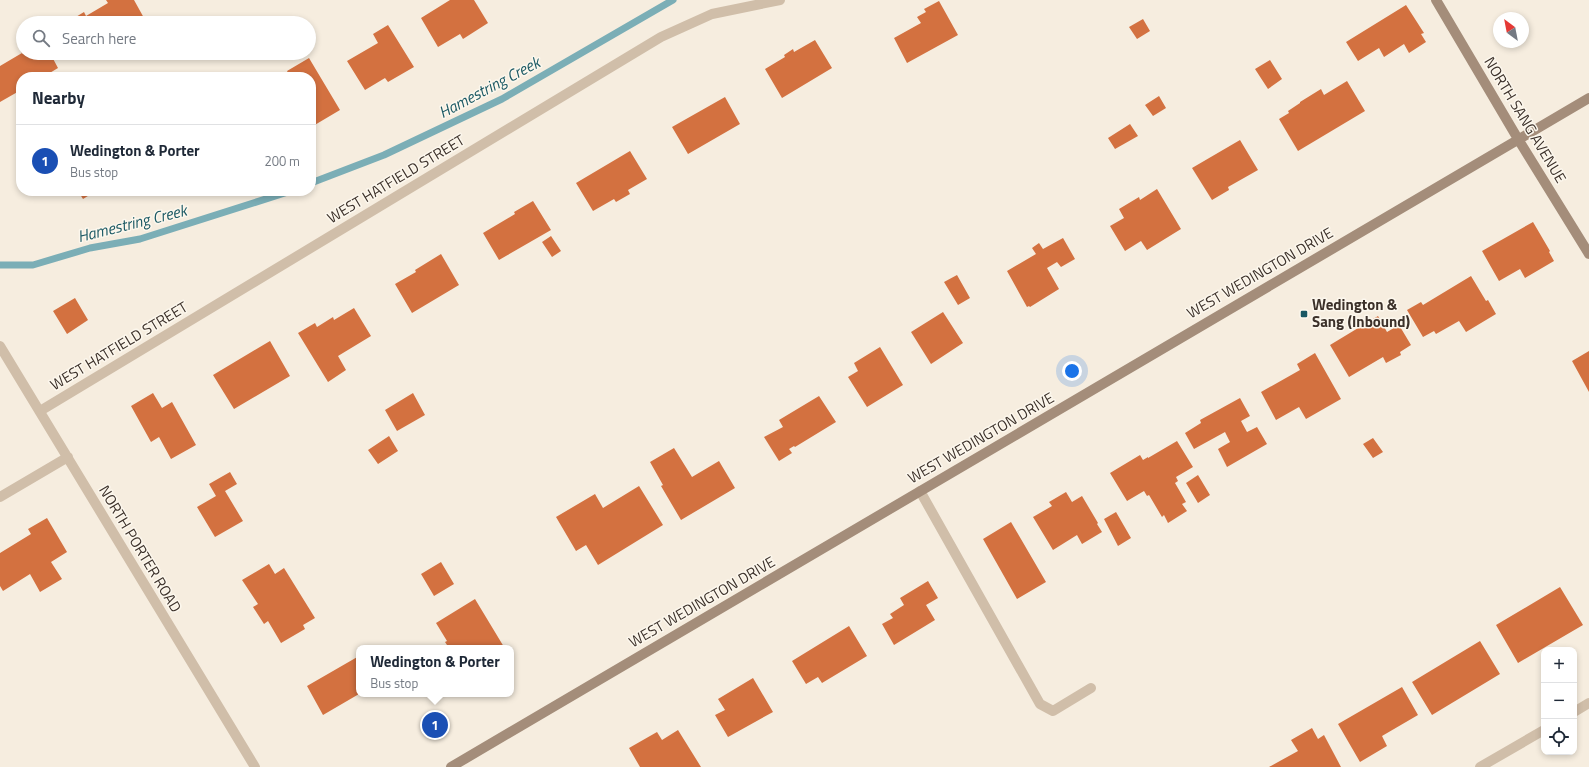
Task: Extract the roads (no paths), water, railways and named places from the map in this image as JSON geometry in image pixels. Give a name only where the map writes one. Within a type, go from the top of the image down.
[{"type":"main road","name":"NORTH SANG AVENUE","points":[[1436,0],[1518,139],[1589,254]]},
{"type":"main road","name":"WEST WEDINGTON DRIVE","points":[[451,767],[1589,98]]},
{"type":"street","name":"WEST HATFIELD STREET","points":[[40,411],[660,37],[712,14],[780,0]]},
{"type":"street","name":"NORTH PORTER ROAD","points":[[0,346],[255,767]]},
{"type":"street","points":[[0,497],[68,457]]},
{"type":"street","points":[[920,491],[1040,704],[1053,711],[1091,688]]},
{"type":"street","points":[[1577,710],[1589,703]]},
{"type":"street","points":[[1480,767],[1541,732]]},
{"type":"waterway","name":"Hamestring Creek","points":[[316,181],[384,155],[502,99],[673,0]]},
{"type":"waterway","name":"Hamestring Creek","points":[[0,265],[33,265],[90,248],[140,239],[275,196]]},
{"type":"place","name":"Wedington & Sang (Inbound)","points":[[1304,314]]},
{"type":"place","name":"Wedington & Porter","points":[[435,725]]}]
